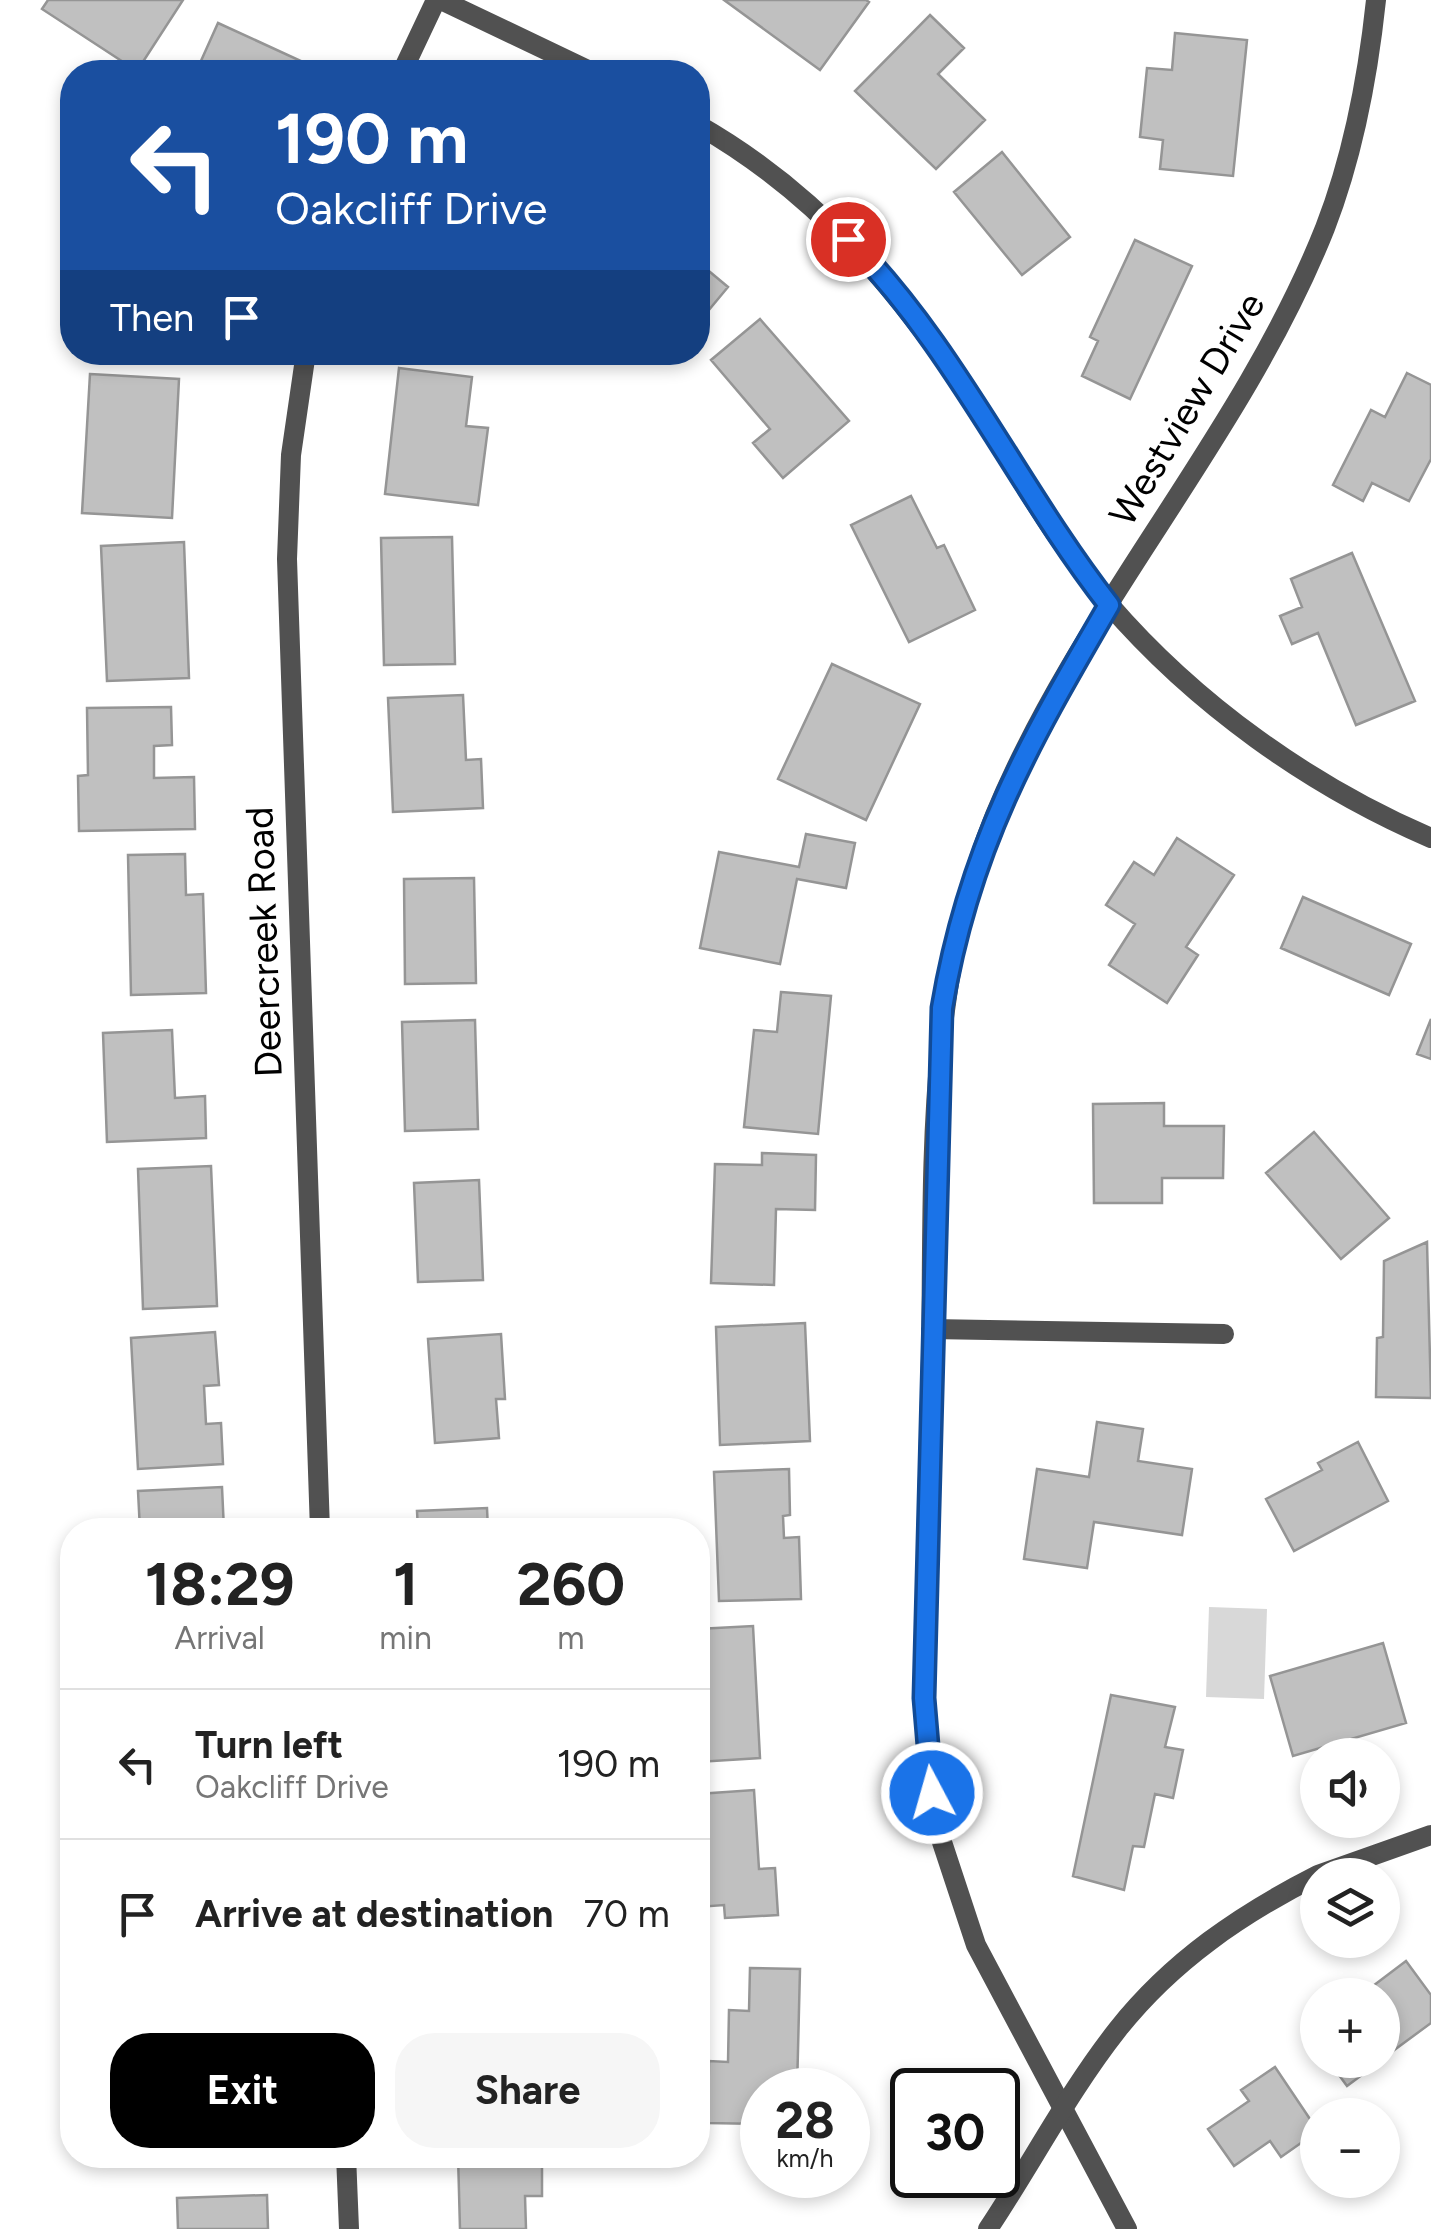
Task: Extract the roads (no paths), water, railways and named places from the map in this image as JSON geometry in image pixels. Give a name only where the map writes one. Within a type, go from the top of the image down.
[{"type":"street","points":[[408,60],[438,0],[566,60]]},
{"type":"street","name":"Westview Drive","points":[[1126,2229],[976,1945],[936,1824],[926,1762],[924,1698],[937,1067],[952,946],[1002,799],[1025,749],[1109,605],[1262,358],[1306,271],[1347,158],[1376,0]]},
{"type":"street","points":[[710,133],[787,184],[866,258],[941,354],[1067,551],[1109,605],[1188,682],[1266,744],[1340,794],[1431,838]]},
{"type":"street","name":"Deercreek Road","points":[[304,365],[291,455],[287,558],[320,1518]]},
{"type":"street","points":[[931,1329],[1224,1334]]},
{"type":"street","points":[[1366,1858],[1431,1835]]},
{"type":"street","points":[[988,2229],[1116,2032],[1170,1972],[1234,1922],[1300,1885]]},
{"type":"street","points":[[347,2168],[349,2229]]}]
